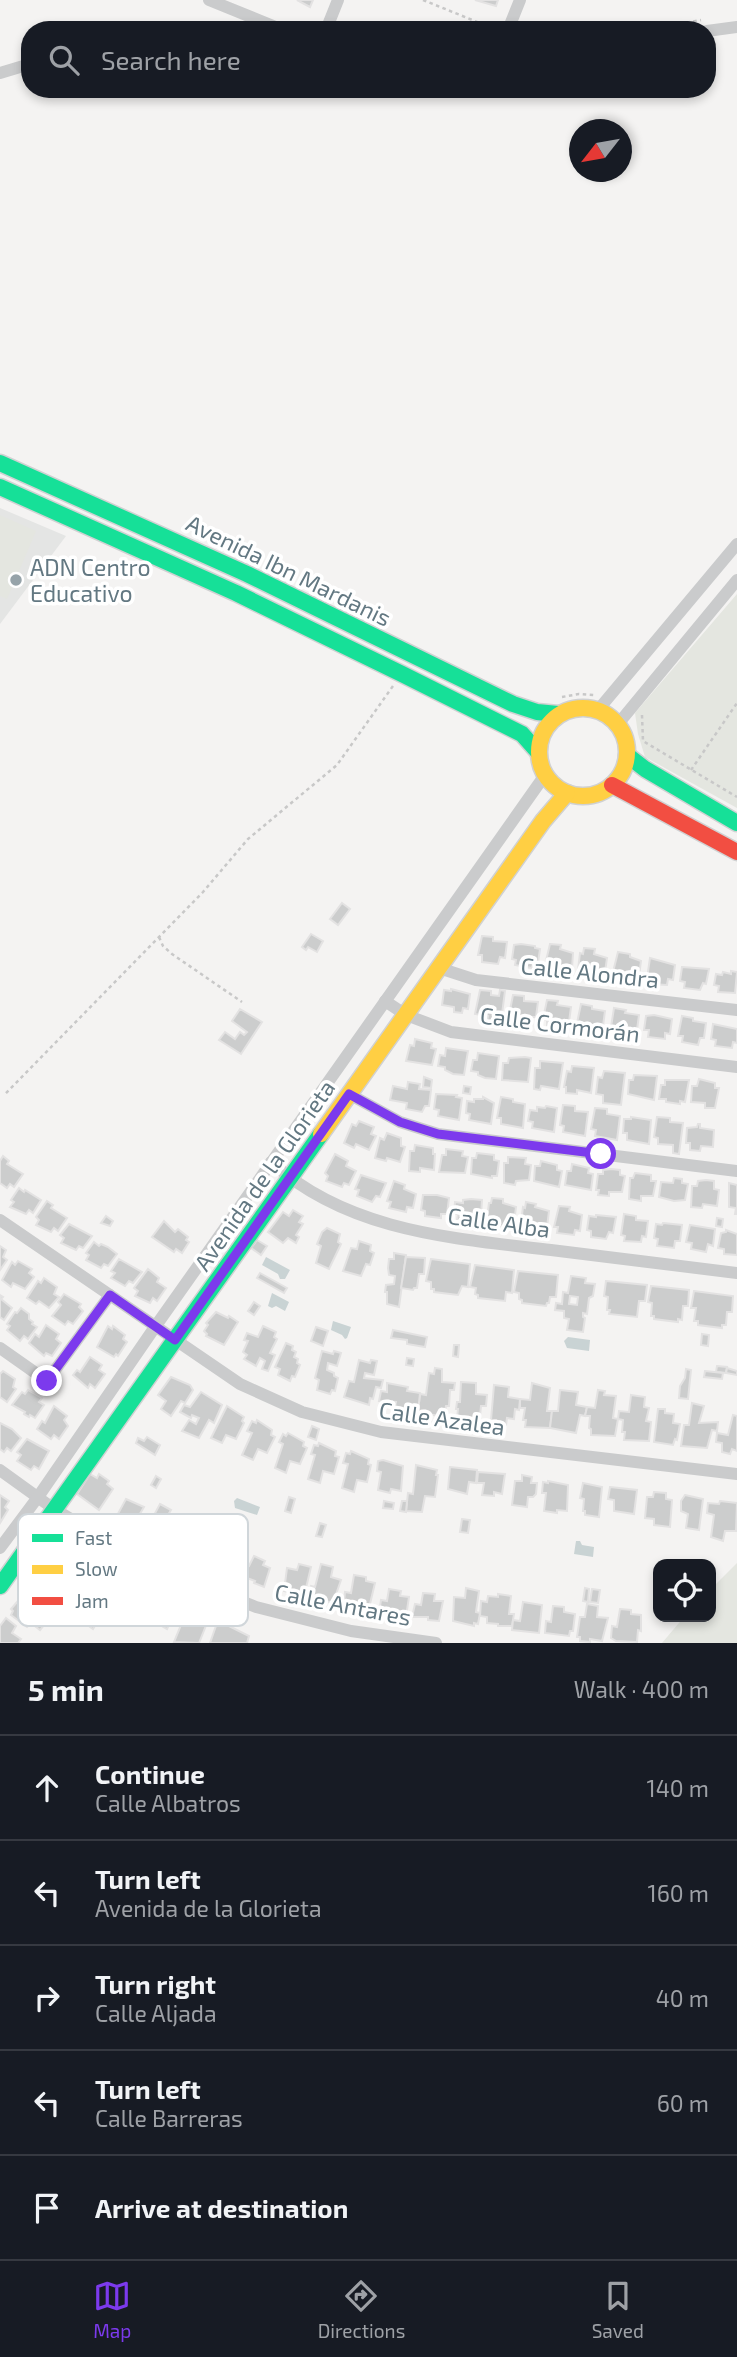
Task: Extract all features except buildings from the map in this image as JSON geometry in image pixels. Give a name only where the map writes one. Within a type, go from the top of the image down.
[{"type":"main road","name":"Avenida Ibn Mardanis","points":[[0,463],[247,574],[513,704],[558,715]]},
{"type":"main road","name":"Avenida Ibn Mardanis","points":[[0,487],[236,593],[402,674],[522,734],[538,752]]},
{"type":"main road","points":[[585,707],[598,710],[618,724],[626,744],[627,755],[620,776],[612,785],[591,795],[567,793],[555,786],[545,775],[538,752],[540,737],[547,724],[558,715],[585,707]]},
{"type":"main road","points":[[627,755],[645,769],[737,822]]},
{"type":"main road","points":[[612,785],[737,852]]},
{"type":"main road","name":"Avenida de la Glorieta","points":[[50,1514],[164,1333],[289,1178],[543,821],[567,793]]},
{"type":"main road","name":"Avenida de la Glorieta","points":[[0,1586],[18,1560]]},
{"type":"street","points":[[209,0],[261,21]]},
{"type":"street","points":[[330,21],[338,0]]},
{"type":"street","points":[[512,21],[520,0]]},
{"type":"street","points":[[716,26],[737,27]]},
{"type":"street","points":[[0,73],[21,67]]},
{"type":"street","points":[[598,710],[737,544]]},
{"type":"street","points":[[618,724],[737,580]]},
{"type":"street","name":"Avenida de la Glorieta","points":[[25,1514],[164,1333],[271,1162],[545,775]]},
{"type":"street","name":"Calle Alondra","points":[[439,968],[476,980],[737,1010]]},
{"type":"street","name":"Calle Cormorán","points":[[385,1001],[406,1015],[450,1032],[737,1067]]},
{"type":"street","points":[[349,1094],[400,1122],[438,1134],[737,1171]]},
{"type":"street","name":"Calle Alba","points":[[271,1162],[289,1178],[322,1198],[387,1225],[475,1241],[737,1273]]},
{"type":"street","name":"Calle Azalea","points":[[0,1220],[240,1384],[302,1412],[381,1432],[737,1474]]},
{"type":"street","points":[[0,1348],[47,1381],[110,1295]]},
{"type":"street","name":"Calle Antares","points":[[0,1470],[62,1514]]},
{"type":"street","name":"Avenida de la Glorieta","points":[[0,1548],[18,1524]]},
{"type":"street","name":"Calle Antares","points":[[248,1605],[351,1631],[436,1643]]},
{"type":"path","points":[[424,0],[475,21]]},
{"type":"path","points":[[6,1093],[203,892],[248,839],[337,765],[402,674]]},
{"type":"path","points":[[691,770],[737,703]]},
{"type":"path","points":[[632,706],[642,710],[643,741],[736,794]]},
{"type":"path","points":[[159,937],[163,946],[172,954],[242,1002]]},
{"type":"shaded area","name":"ADN Centro Educativo","points":[[0,508],[66,536],[0,624]]},
{"type":"shaded area","points":[[0,515],[36,531],[7,599],[0,596]]},
{"type":"shaded area","points":[[737,594],[737,808],[645,757],[635,713]]},
{"type":"shaded area","points":[[266,1257],[290,1270],[285,1279],[280,1279],[278,1274],[262,1265]]},
{"type":"shaded area","points":[[272,1293],[289,1302],[285,1311],[276,1306],[268,1306]]},
{"type":"shaded area","points":[[333,1321],[351,1327],[347,1338],[331,1330]]},
{"type":"shaded area","points":[[568,1337],[590,1340],[589,1351],[567,1348],[564,1341]]},
{"type":"shaded area","points":[[237,1498],[260,1507],[257,1515],[235,1508],[234,1501]]},
{"type":"shaded area","points":[[576,1541],[594,1547],[593,1557],[574,1554]]},
{"type":"shaded area","points":[[737,1563],[737,1643],[662,1643],[680,1622],[716,1622],[716,1584]]},
{"type":"traffic: fast","points":[[0,463],[247,574],[513,704],[537,712],[558,714]]},
{"type":"traffic: fast","points":[[0,487],[236,593],[402,674],[522,734],[538,752]]},
{"type":"traffic: fast","points":[[627,755],[645,769],[737,823]]},
{"type":"traffic: fast","points":[[51,1514],[321,1134]]},
{"type":"traffic: fast","points":[[0,1586],[18,1561]]},
{"type":"traffic: slow","points":[[583,708],[608,715],[620,727],[627,752],[620,777],[608,789],[583,796],[558,789],[546,777],[539,752],[546,727],[558,715],[583,708]]},
{"type":"traffic: slow","points":[[321,1134],[543,821],[567,793]]},
{"type":"traffic: jam","points":[[612,785],[737,852]]},
{"type":"place","name":"ADN Centro Educativo","points":[[16,580]]},
{"type":"route","points":[[47,1381],[110,1295],[175,1340],[349,1094],[400,1122],[438,1134],[601,1154]]}]
